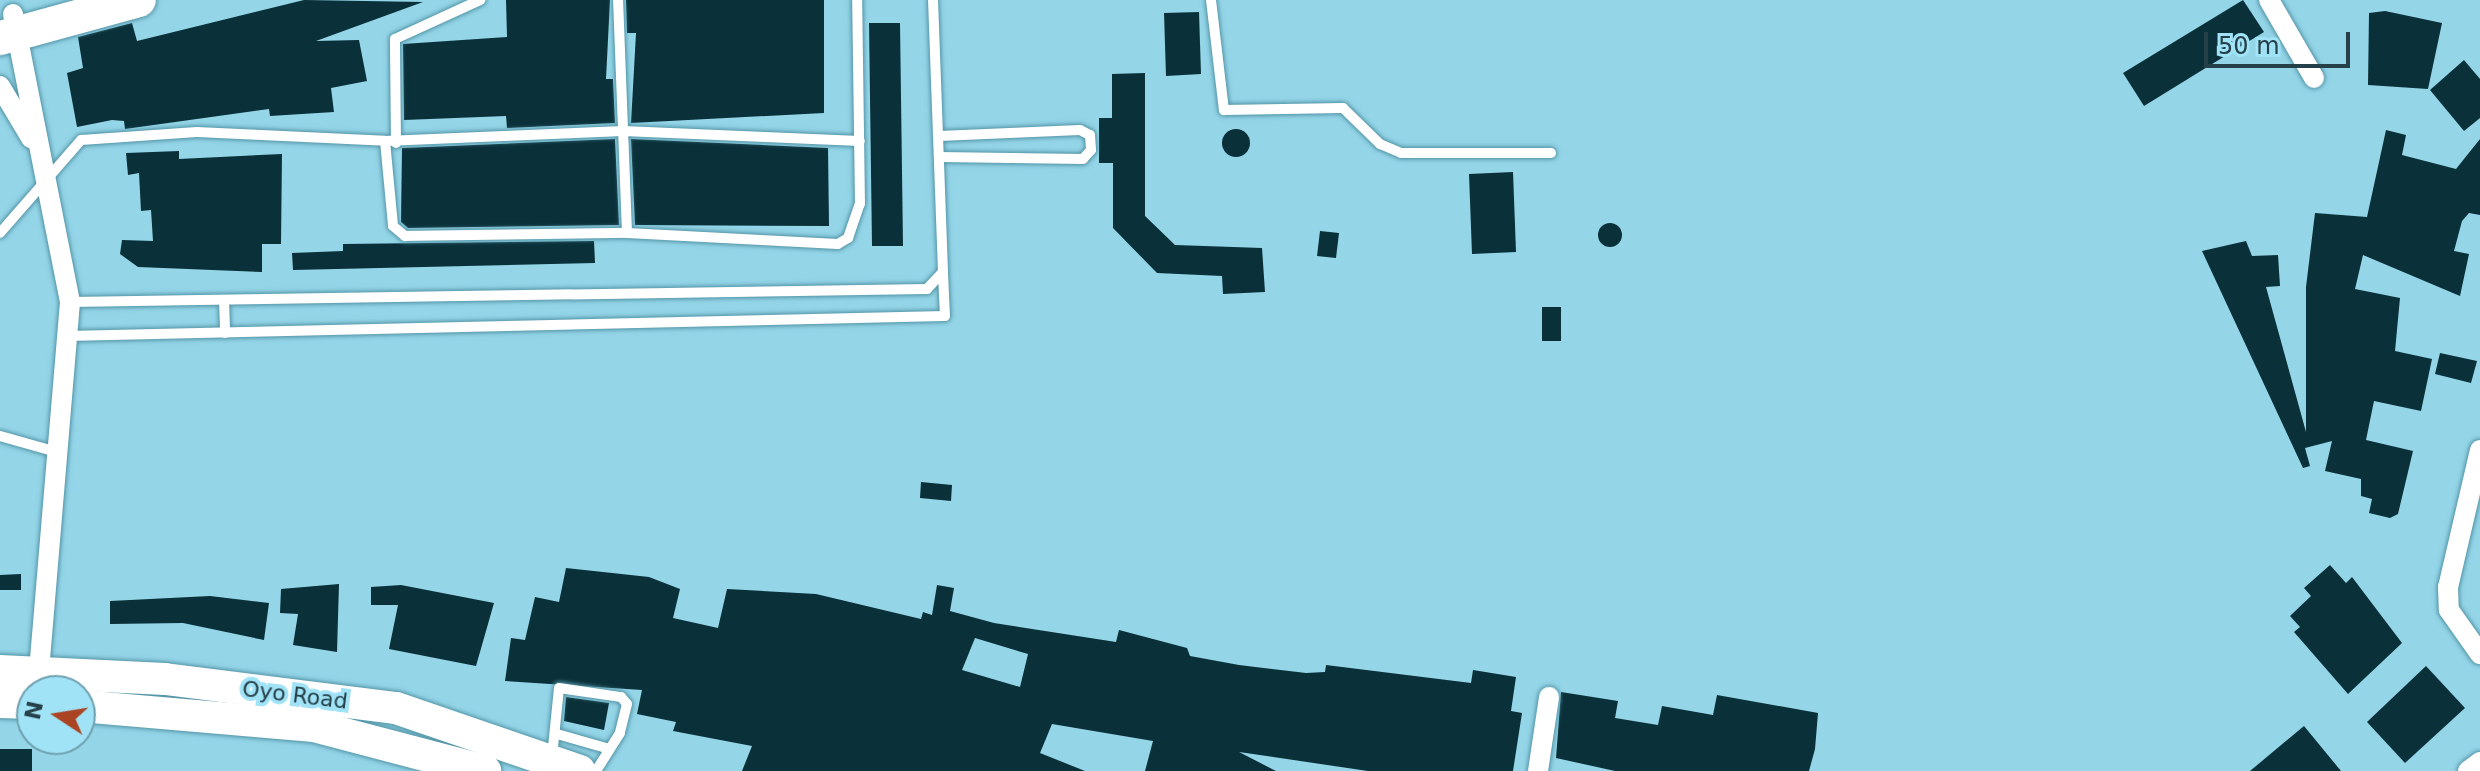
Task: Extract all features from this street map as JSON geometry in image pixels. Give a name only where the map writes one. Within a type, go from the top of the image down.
[{"type":"highway","points":[[8,26],[62,0]]},
{"type":"highway","points":[[8,26],[139,0]]},
{"type":"main road","name":"Oyo Road","points":[[96,684],[165,679],[396,708],[563,755]]},
{"type":"main road","name":"Oyo Road","points":[[96,707],[314,726],[485,771]]},
{"type":"street","points":[[2269,0],[2314,78]]},
{"type":"street","points":[[8,26],[48,177],[70,302],[37,675]]},
{"type":"street","points":[[0,86],[38,147]]},
{"type":"street","points":[[2480,450],[2448,587],[2449,610],[2480,654]]},
{"type":"street","points":[[1538,771],[1549,697]]},
{"type":"street","points":[[2468,771],[2480,762]]},
{"type":"lane","points":[[480,0],[395,39],[391,142],[393,226],[405,236],[627,233],[838,244],[856,228],[860,141],[857,0]]},
{"type":"lane","points":[[618,0],[627,233]]},
{"type":"lane","points":[[67,336],[945,316],[933,0]]},
{"type":"lane","points":[[1211,0],[1224,110],[1343,108],[1380,144],[1401,153],[1551,153]]},
{"type":"lane","points":[[939,136],[1080,130],[1090,135],[1091,150],[1083,159],[939,157]]},
{"type":"lane","points":[[0,233],[81,140],[121,132],[391,142],[623,131],[860,141]]},
{"type":"lane","points":[[70,302],[927,289],[943,272]]},
{"type":"lane","points":[[224,300],[225,333]]},
{"type":"lane","points":[[0,436],[57,452]]},
{"type":"lane","points":[[596,771],[606,748],[620,733],[627,704],[621,697],[559,688],[552,716],[563,755],[606,748]]},
{"type":"building","points":[[304,0],[423,2],[316,41],[359,40],[367,81],[331,88],[334,112],[270,116],[269,109],[125,129],[124,121],[112,120],[77,127],[67,73],[83,68],[78,37],[132,23],[137,41]]},
{"type":"building","points":[[506,0],[610,0],[606,79],[613,79],[615,123],[507,128],[506,116],[404,120],[403,44],[507,37]]},
{"type":"building","points":[[626,0],[824,0],[824,113],[631,123],[636,33],[627,33]]},
{"type":"building","points":[[2243,0],[2264,32],[2144,106],[2123,73]]},
{"type":"building","points":[[2385,11],[2442,23],[2428,89],[2368,85],[2369,13]]},
{"type":"building","points":[[1199,12],[1201,74],[1166,76],[1164,13]]},
{"type":"building","points":[[869,23],[900,23],[903,246],[872,246]]},
{"type":"building","points":[[2464,60],[2480,79],[2480,118],[2464,131],[2430,90]]},
{"type":"building","points":[[1145,73],[1145,216],[1175,245],[1262,248],[1265,292],[1223,294],[1222,276],[1157,273],[1113,228],[1113,163],[1099,163],[1099,118],[1112,118],[1112,74]]},
{"type":"building","points":[[1236,129],[1246,133],[1250,143],[1246,153],[1236,157],[1226,153],[1222,143],[1226,133]]},
{"type":"building","points":[[2386,130],[2406,135],[2402,155],[2456,169],[2480,139],[2480,215],[2469,213],[2462,221],[2454,251],[2469,254],[2460,296],[2363,255],[2355,289],[2400,298],[2395,351],[2432,359],[2421,411],[2374,401],[2366,440],[2413,451],[2398,514],[2390,518],[2369,513],[2372,499],[2361,496],[2361,479],[2325,471],[2332,441],[2305,448],[2310,466],[2303,468],[2202,251],[2246,241],[2252,256],[2278,255],[2280,286],[2266,287],[2306,432],[2306,287],[2315,213],[2367,217]]},
{"type":"building","points":[[615,139],[619,225],[408,228],[401,222],[402,148]]},
{"type":"building","points":[[631,139],[828,148],[829,226],[635,225]]},
{"type":"building","points":[[179,151],[179,159],[282,154],[281,244],[262,244],[262,272],[138,267],[120,254],[122,240],[153,241],[151,210],[141,211],[139,173],[128,175],[126,153]]},
{"type":"building","points":[[1513,172],[1516,252],[1472,254],[1469,174]]},
{"type":"building","points":[[1610,223],[1618,227],[1622,235],[1618,243],[1610,247],[1602,243],[1598,235],[1602,227]]},
{"type":"building","points":[[1320,231],[1339,233],[1336,258],[1317,256]]},
{"type":"building","points":[[594,241],[595,263],[293,270],[292,253],[343,251],[343,244]]},
{"type":"building","points":[[1542,307],[1561,307],[1561,341],[1542,341]]},
{"type":"building","points":[[2440,353],[2477,361],[2471,383],[2435,374]]},
{"type":"building","points":[[921,482],[952,485],[951,501],[920,498]]},
{"type":"building","points":[[2330,565],[2346,583],[2352,577],[2402,643],[2348,694],[2294,632],[2300,627],[2290,616],[2311,596],[2304,588]]},
{"type":"building","points":[[566,568],[649,577],[680,589],[673,618],[718,628],[727,589],[816,594],[921,619],[923,612],[932,615],[937,585],[954,588],[950,611],[994,623],[1116,642],[1119,630],[1187,648],[1190,656],[1239,665],[1306,673],[1325,672],[1326,665],[1471,683],[1473,670],[1516,677],[1511,711],[1522,713],[1513,771],[1368,771],[1239,752],[1276,771],[1145,771],[1153,741],[1052,724],[1040,753],[1085,771],[742,771],[752,746],[673,731],[676,722],[637,714],[642,690],[505,681],[511,638],[525,640],[535,597],[559,602]],"holes":[[[975,638],[1028,654],[1020,687],[962,670]]]},
{"type":"building","points":[[21,574],[21,590],[0,590],[0,575]]},
{"type":"building","points":[[339,584],[337,652],[293,645],[298,614],[280,613],[281,589]]},
{"type":"building","points":[[401,585],[494,603],[476,666],[389,649],[398,605],[371,605],[371,587]]},
{"type":"building","points":[[210,596],[269,603],[264,640],[183,623],[110,624],[110,601]]},
{"type":"building","points":[[2426,666],[2465,708],[2405,763],[2367,722]]},
{"type":"building","points":[[1561,692],[1618,701],[1615,718],[1658,725],[1662,706],[1713,715],[1717,695],[1818,713],[1815,749],[1809,771],[1615,771],[1556,758]]},
{"type":"building","points":[[566,697],[609,703],[604,730],[564,721]]},
{"type":"building","points":[[2304,726],[2341,771],[2250,771]]},
{"type":"building","points":[[0,749],[16,749],[16,755],[32,755],[32,771],[0,771]]}]
